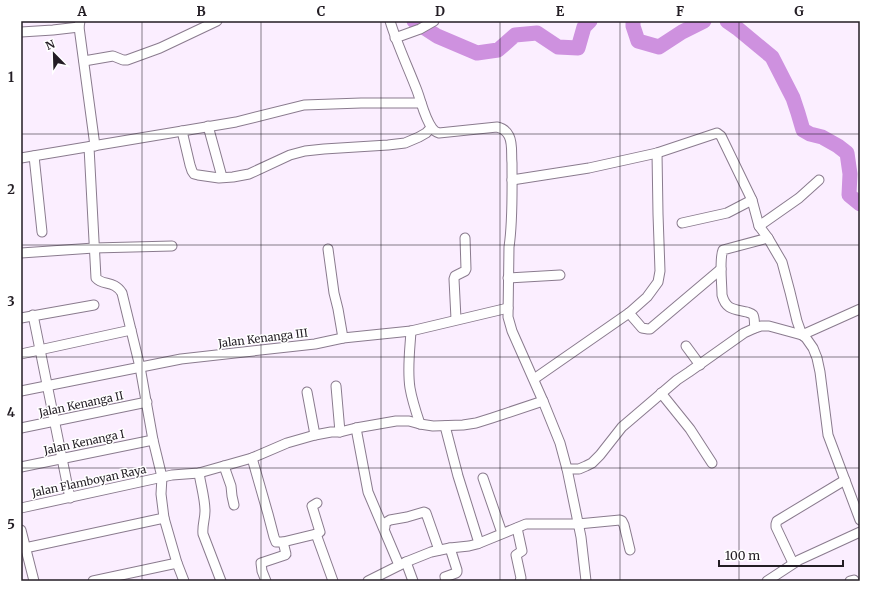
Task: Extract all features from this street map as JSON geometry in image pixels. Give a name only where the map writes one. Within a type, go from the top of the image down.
[{"type":"street","points":[[84,61],[113,56],[127,60],[160,48],[217,21]]},
{"type":"street","points":[[390,21],[395,38],[421,103],[435,132],[439,133],[497,127],[506,131],[509,136],[512,180],[508,317],[512,332],[534,379],[560,443],[567,469],[582,543],[586,581]]},
{"type":"street","points":[[395,38],[420,29],[432,22]]},
{"type":"street","points":[[21,32],[53,30],[79,24],[92,147],[96,278],[99,281],[117,286],[122,293],[140,367],[153,440],[162,477],[161,494],[164,518],[177,563],[184,581]]},
{"type":"street","points":[[21,158],[236,122],[304,104],[361,102],[421,103]]},
{"type":"street","points":[[208,126],[222,178]]},
{"type":"street","points":[[182,131],[190,165],[194,174],[222,178],[250,174],[305,151],[405,143],[419,137],[432,128]]},
{"type":"street","points":[[512,180],[589,168],[658,154],[715,133],[720,134],[752,200],[759,226],[782,262],[802,335]]},
{"type":"street","points":[[534,379],[629,313],[647,296],[658,282],[660,271],[658,154]]},
{"type":"street","points":[[34,156],[42,232]]},
{"type":"street","points":[[759,226],[799,198],[819,180]]},
{"type":"street","points":[[682,223],[726,213],[752,200]]},
{"type":"street","points":[[456,319],[454,279],[455,276],[466,269],[465,238]]},
{"type":"street","points":[[755,328],[752,314],[734,310],[726,304],[722,295],[721,258],[723,250],[768,238]]},
{"type":"street","points":[[21,253],[94,248],[172,246]]},
{"type":"street","points":[[328,249],[334,293],[343,338]]},
{"type":"street","points":[[629,313],[642,328],[648,329],[721,269]]},
{"type":"street","points":[[508,278],[560,275]]},
{"type":"street","points":[[21,318],[94,305]]},
{"type":"street","name":"Jalan Kenanga III","points":[[21,390],[181,359],[315,344],[343,338],[411,331],[456,319],[508,308]]},
{"type":"street","points":[[802,335],[860,309]]},
{"type":"street","points":[[33,315],[70,498]]},
{"type":"street","points":[[567,469],[579,469],[592,463],[622,427],[672,383],[737,338],[755,328],[769,326],[802,335],[810,343],[817,358],[828,435],[860,520]]},
{"type":"street","points":[[21,354],[131,330]]},
{"type":"street","points":[[411,331],[409,369],[410,386],[412,400],[420,424]]},
{"type":"street","points":[[686,346],[700,365]]},
{"type":"street","points":[[336,386],[340,432]]},
{"type":"street","points":[[307,392],[315,435]]},
{"type":"street","points":[[661,393],[690,429],[712,463]]},
{"type":"street","name":"Jalan Flamboyan Raya","points":[[21,508],[172,475],[199,474],[252,458],[287,443],[315,435],[340,432],[396,421],[409,421],[433,426],[463,425],[476,423],[543,401]]},
{"type":"street","name":"Jalan Kenanga II","points":[[21,428],[147,402]]},
{"type":"street","points":[[445,426],[458,476],[479,543]]},
{"type":"street","points":[[356,428],[368,492],[384,527],[414,581]]},
{"type":"street","name":"Jalan Kenanga I","points":[[21,467],[153,440]]},
{"type":"street","points":[[252,458],[276,542],[283,542],[320,532],[312,506],[317,503]]},
{"type":"street","points":[[224,466],[231,486],[234,505]]},
{"type":"street","points":[[199,474],[205,512],[203,534],[221,581]]},
{"type":"street","points":[[483,478],[502,534]]},
{"type":"street","points":[[793,563],[776,527],[777,521],[845,480]]},
{"type":"street","points":[[384,527],[385,523],[390,520],[424,512],[426,513],[439,550]]},
{"type":"street","points":[[25,548],[164,518]]},
{"type":"street","points":[[368,581],[403,563],[439,550],[469,546],[526,524],[578,524],[620,520],[624,525],[630,550]]},
{"type":"street","points":[[516,528],[522,551],[516,556],[520,581]]},
{"type":"street","points":[[21,530],[34,581]]},
{"type":"street","points":[[767,581],[793,563],[860,532]]},
{"type":"street","points":[[316,534],[333,581]]},
{"type":"street","points":[[266,581],[261,562],[285,555],[283,542]]},
{"type":"street","points":[[446,581],[445,577],[456,573],[458,570],[450,548]]},
{"type":"street","points":[[93,581],[177,563]]},
{"type":"waterway","points":[[414,21],[437,36],[477,53],[498,50],[515,35],[537,33],[558,47],[578,48],[584,27],[590,21]]},
{"type":"waterway","points":[[633,21],[633,26],[638,41],[659,47],[682,32],[704,21]]},
{"type":"waterway","points":[[727,21],[772,57],[793,98],[803,130],[810,134],[822,137],[847,153],[850,174],[849,195],[860,204]]}]
